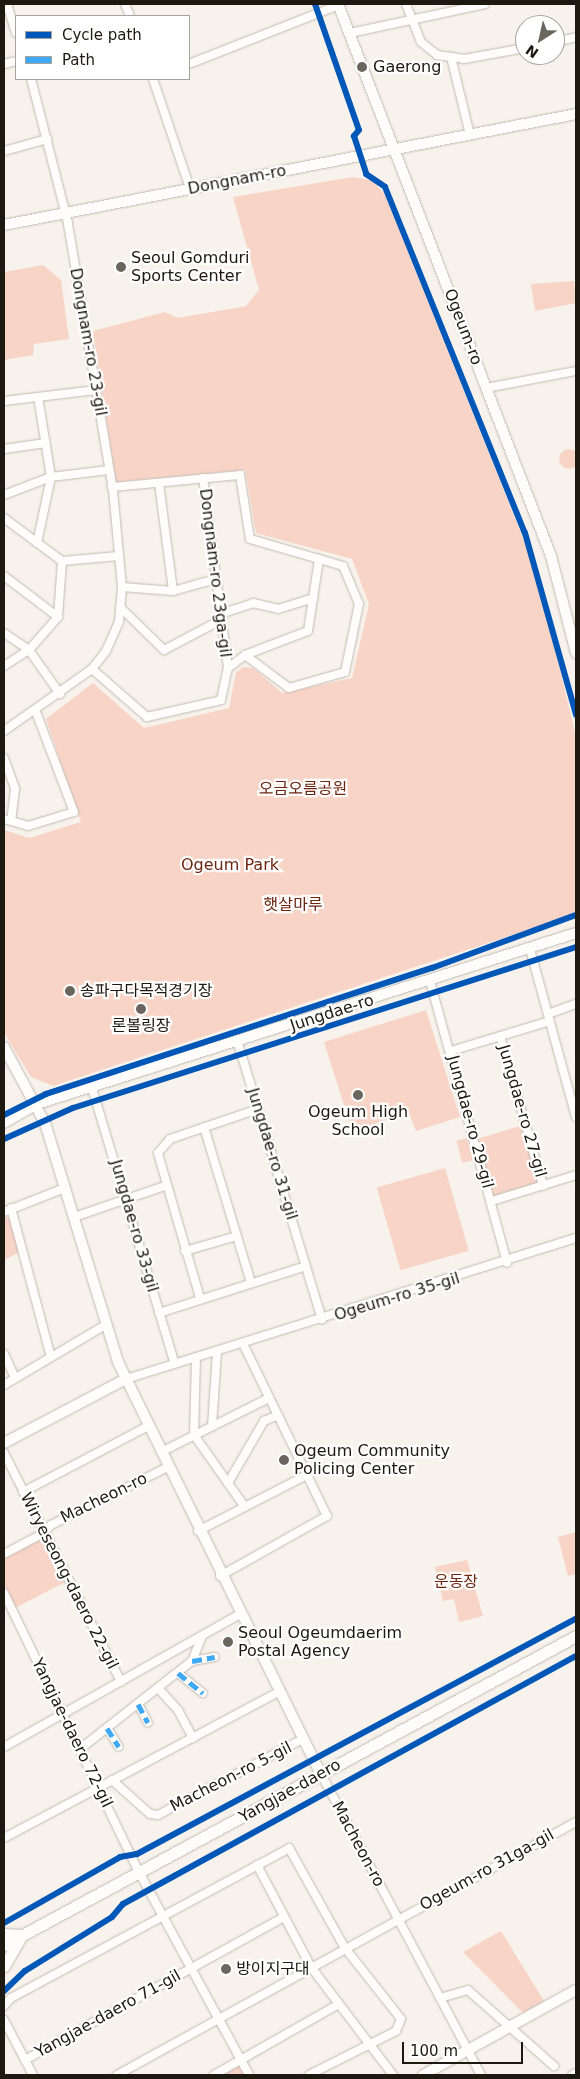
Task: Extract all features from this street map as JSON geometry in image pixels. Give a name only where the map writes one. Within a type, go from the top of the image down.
[{"type":"main road","name":"Ogeum-ro","points":[[339,4],[551,556],[576,653]]},
{"type":"main road","name":"Dongnam-ro","points":[[4,225],[576,114]]},
{"type":"main road","name":"Jungdae-ro","points":[[4,1122],[36,1104],[238,1043],[576,934]]},
{"type":"main road","name":"Macheon-ro","points":[[4,1046],[36,1104],[65,1188],[106,1324],[126,1379],[220,1576],[321,1774]]},
{"type":"main road","points":[[4,1443],[126,1379]]},
{"type":"main road","name":"Yangjae-daero","points":[[4,1946],[140,1874],[576,1636]]},
{"type":"main road","points":[[4,1934],[22,1935],[4,1966]]},
{"type":"main road","points":[[423,2075],[469,2052],[576,1990]]},
{"type":"street","points":[[7,4],[15,30]]},
{"type":"street","points":[[190,64],[339,4]]},
{"type":"street","points":[[406,4],[421,42],[437,55],[451,57],[515,49]]},
{"type":"street","points":[[350,33],[412,18],[485,4]]},
{"type":"street","points":[[451,57],[470,135]]},
{"type":"street","name":"Dongnam-ro 23-gil","points":[[4,731],[36,712],[92,669],[106,651],[120,607],[122,587],[112,488],[66,214],[31,80]]},
{"type":"street","points":[[153,80],[190,188]]},
{"type":"street","points":[[4,151],[47,139]]},
{"type":"street","points":[[486,388],[576,371]]},
{"type":"street","points":[[4,401],[96,390]]},
{"type":"street","points":[[38,397],[51,477],[38,543]]},
{"type":"street","points":[[4,449],[46,443]]},
{"type":"street","points":[[4,495],[51,477],[109,470]]},
{"type":"street","name":"Dongnam-ro 23ga-gil","points":[[112,488],[240,474],[250,539],[342,566],[359,604],[345,672],[289,688],[245,656]]},
{"type":"street","name":"Dongnam-ro 23ga-gil","points":[[92,669],[147,717],[221,700],[228,668],[203,478]]},
{"type":"street","points":[[158,483],[173,591]]},
{"type":"street","points":[[4,518],[62,561],[119,556]]},
{"type":"street","name":"Dongnam-ro 23ga-gil","points":[[228,668],[245,656],[308,631],[319,559]]},
{"type":"street","points":[[4,666],[29,650],[58,617],[62,561]]},
{"type":"street","points":[[4,576],[58,617]]},
{"type":"street","points":[[122,587],[173,591],[216,579]]},
{"type":"street","points":[[120,607],[164,650],[220,617],[253,603],[278,609],[313,598]]},
{"type":"street","points":[[4,633],[29,650],[60,694]]},
{"type":"street","points":[[4,758],[15,789],[8,820],[28,826],[74,812],[36,712]]},
{"type":"street","points":[[530,949],[576,1117]]},
{"type":"street","name":"Jungdae-ro 29-gil","points":[[430,981],[492,1201],[506,1263]]},
{"type":"street","points":[[451,1051],[500,1036],[549,1017],[576,1004]]},
{"type":"street","name":"Jungdae-ro 27-gil","points":[[500,1036],[543,1186]]},
{"type":"street","name":"Jungdae-ro 31-gil","points":[[238,1043],[322,1320]]},
{"type":"street","points":[[567,1082],[576,1080]]},
{"type":"street","name":"Jungdae-ro 33-gil","points":[[92,1088],[175,1364]]},
{"type":"street","points":[[200,1298],[158,1164],[162,1146],[204,1128],[258,1109]]},
{"type":"street","points":[[204,1128],[251,1283]]},
{"type":"street","points":[[492,1201],[576,1175]]},
{"type":"street","points":[[74,1217],[166,1186]]},
{"type":"street","points":[[52,1357],[8,1210],[65,1188]]},
{"type":"street","points":[[185,1251],[237,1236]]},
{"type":"street","name":"Ogeum-ro 35-gil","points":[[126,1379],[506,1263],[576,1238]]},
{"type":"street","points":[[159,1313],[200,1298],[306,1266]]},
{"type":"street","points":[[4,1385],[106,1324]]},
{"type":"street","points":[[220,1576],[327,1516],[243,1344]]},
{"type":"street","points":[[212,1426],[217,1352]]},
{"type":"street","points":[[4,1354],[15,1378]]},
{"type":"street","points":[[196,1358],[194,1435],[244,1507]]},
{"type":"street","points":[[160,1452],[269,1398]]},
{"type":"street","points":[[228,1483],[264,1421],[278,1415]]},
{"type":"street","points":[[23,1492],[148,1426]]},
{"type":"street","name":"Wiryeseong-daero 22-gil","points":[[4,1453],[121,1682]]},
{"type":"street","name":"Macheon-ro","points":[[4,1554],[44,1533],[51,1524],[168,1467]]},
{"type":"street","points":[[198,1531],[307,1474]]},
{"type":"street","name":"Yangjae-daero 72-gil","points":[[4,1593],[140,1874]]},
{"type":"street","points":[[4,1747],[64,1715],[240,1614]]},
{"type":"street","points":[[80,1749],[192,1661],[202,1636]]},
{"type":"street","points":[[192,1661],[215,1657]]},
{"type":"street","points":[[178,1673],[203,1693]]},
{"type":"street","points":[[158,1688],[178,1710],[193,1738]]},
{"type":"street","points":[[4,1838],[280,1692]]},
{"type":"street","points":[[138,1704],[148,1722]]},
{"type":"street","points":[[107,1728],[119,1747]]},
{"type":"street","name":"Macheon-ro 5-gil","points":[[112,1780],[150,1814],[158,1815],[303,1740]]},
{"type":"street","name":"Macheon-ro","points":[[321,1774],[482,2075]]},
{"type":"street","name":"Ogeum-ro 31ga-gil","points":[[117,2075],[576,1822]]},
{"type":"street","points":[[4,2006],[11,1998],[289,1848],[345,1948],[401,2020],[396,2031],[309,2075]]},
{"type":"street","points":[[257,1865],[311,1967],[337,2005],[370,2043],[393,2075]]},
{"type":"street","name":"Yangjae-daero 71-gil","points":[[140,1874],[249,2075]]},
{"type":"street","name":"Yangjae-daero 71-gil","points":[[25,2060],[284,1917]]},
{"type":"street","points":[[440,1998],[468,1990],[554,2066]]},
{"type":"street","points":[[214,2075],[337,2005]]},
{"type":"street","points":[[4,2020],[33,2075]]},
{"type":"street","points":[[572,2075],[576,2073]]},
{"type":"green space","name":"Ogeum Park","points":[[353,177],[373,181],[385,195],[537,573],[576,737],[576,914],[53,1086],[31,1077],[4,1033],[4,830],[29,838],[81,822],[46,719],[93,683],[144,728],[229,708],[236,673],[243,667],[253,668],[282,693],[352,678],[369,604],[352,559],[256,533],[245,470],[116,482],[93,331],[165,312],[178,318],[246,306],[259,290],[233,197]]},
{"type":"green space","points":[[43,265],[61,280],[69,339],[34,344],[33,355],[4,360],[4,272]]},
{"type":"green space","points":[[574,281],[576,303],[535,311],[531,284]]},
{"type":"green space","points":[[569,449],[576,452],[579,459],[576,466],[569,469],[562,466],[559,459],[562,452]]},
{"type":"green space","points":[[426,1010],[460,1117],[416,1131],[409,1113],[352,1131],[324,1042]]},
{"type":"green space","points":[[523,1125],[541,1184],[494,1199],[476,1139]]},
{"type":"green space","points":[[467,1138],[473,1160],[462,1163],[456,1141]]},
{"type":"green space","points":[[445,1168],[469,1251],[400,1270],[377,1188]]},
{"type":"green space","points":[[4,1215],[11,1221],[20,1252],[4,1260]]},
{"type":"green space","points":[[576,1532],[576,1574],[568,1576],[558,1537]]},
{"type":"green space","points":[[44,1533],[69,1580],[13,1609],[4,1591],[4,1554]]},
{"type":"green space","name":"운동장","points":[[467,1560],[483,1616],[459,1622],[454,1599],[443,1601],[435,1567]]},
{"type":"green space","points":[[501,1931],[544,2001],[523,2013],[463,1952]]},
{"type":"green space","points":[[242,2064],[248,2075],[222,2075]]},
{"type":"marked path","points":[[192,1661],[215,1657]]},
{"type":"marked path","points":[[178,1673],[203,1693]]},
{"type":"marked path","points":[[138,1704],[148,1723]]},
{"type":"marked path","points":[[107,1728],[119,1747]]},
{"type":"cycle path","points":[[315,4],[359,130],[354,136],[366,174],[385,187],[525,533],[576,715]]},
{"type":"cycle path","points":[[4,1115],[46,1094],[432,968],[576,915]]},
{"type":"cycle path","points":[[4,1139],[73,1108],[576,947]]},
{"type":"cycle path","points":[[4,1923],[120,1857],[137,1854],[576,1619]]},
{"type":"cycle path","points":[[4,1991],[25,1971],[112,1917],[123,1904],[576,1656]]},
{"type":"place","name":"Gaerong","points":[[362,67]]},
{"type":"place","name":"Seoul Gomduri Sports Center","points":[[121,267]]},
{"type":"place","name":"송파구다목적경기장","points":[[70,991]]},
{"type":"place","name":"론볼링장","points":[[141,1009]]},
{"type":"place","name":"Ogeum High School","points":[[358,1095]]},
{"type":"place","name":"Ogeum Community Policing Center","points":[[284,1460]]},
{"type":"place","name":"Seoul Ogeumdaerim Postal Agency","points":[[228,1642]]},
{"type":"place","name":"방이지구대","points":[[226,1969]]},
{"type":"park label","name":"오금오름공원","points":[[303,789]]},
{"type":"park label","name":"햇살마루","points":[[293,905]]}]
